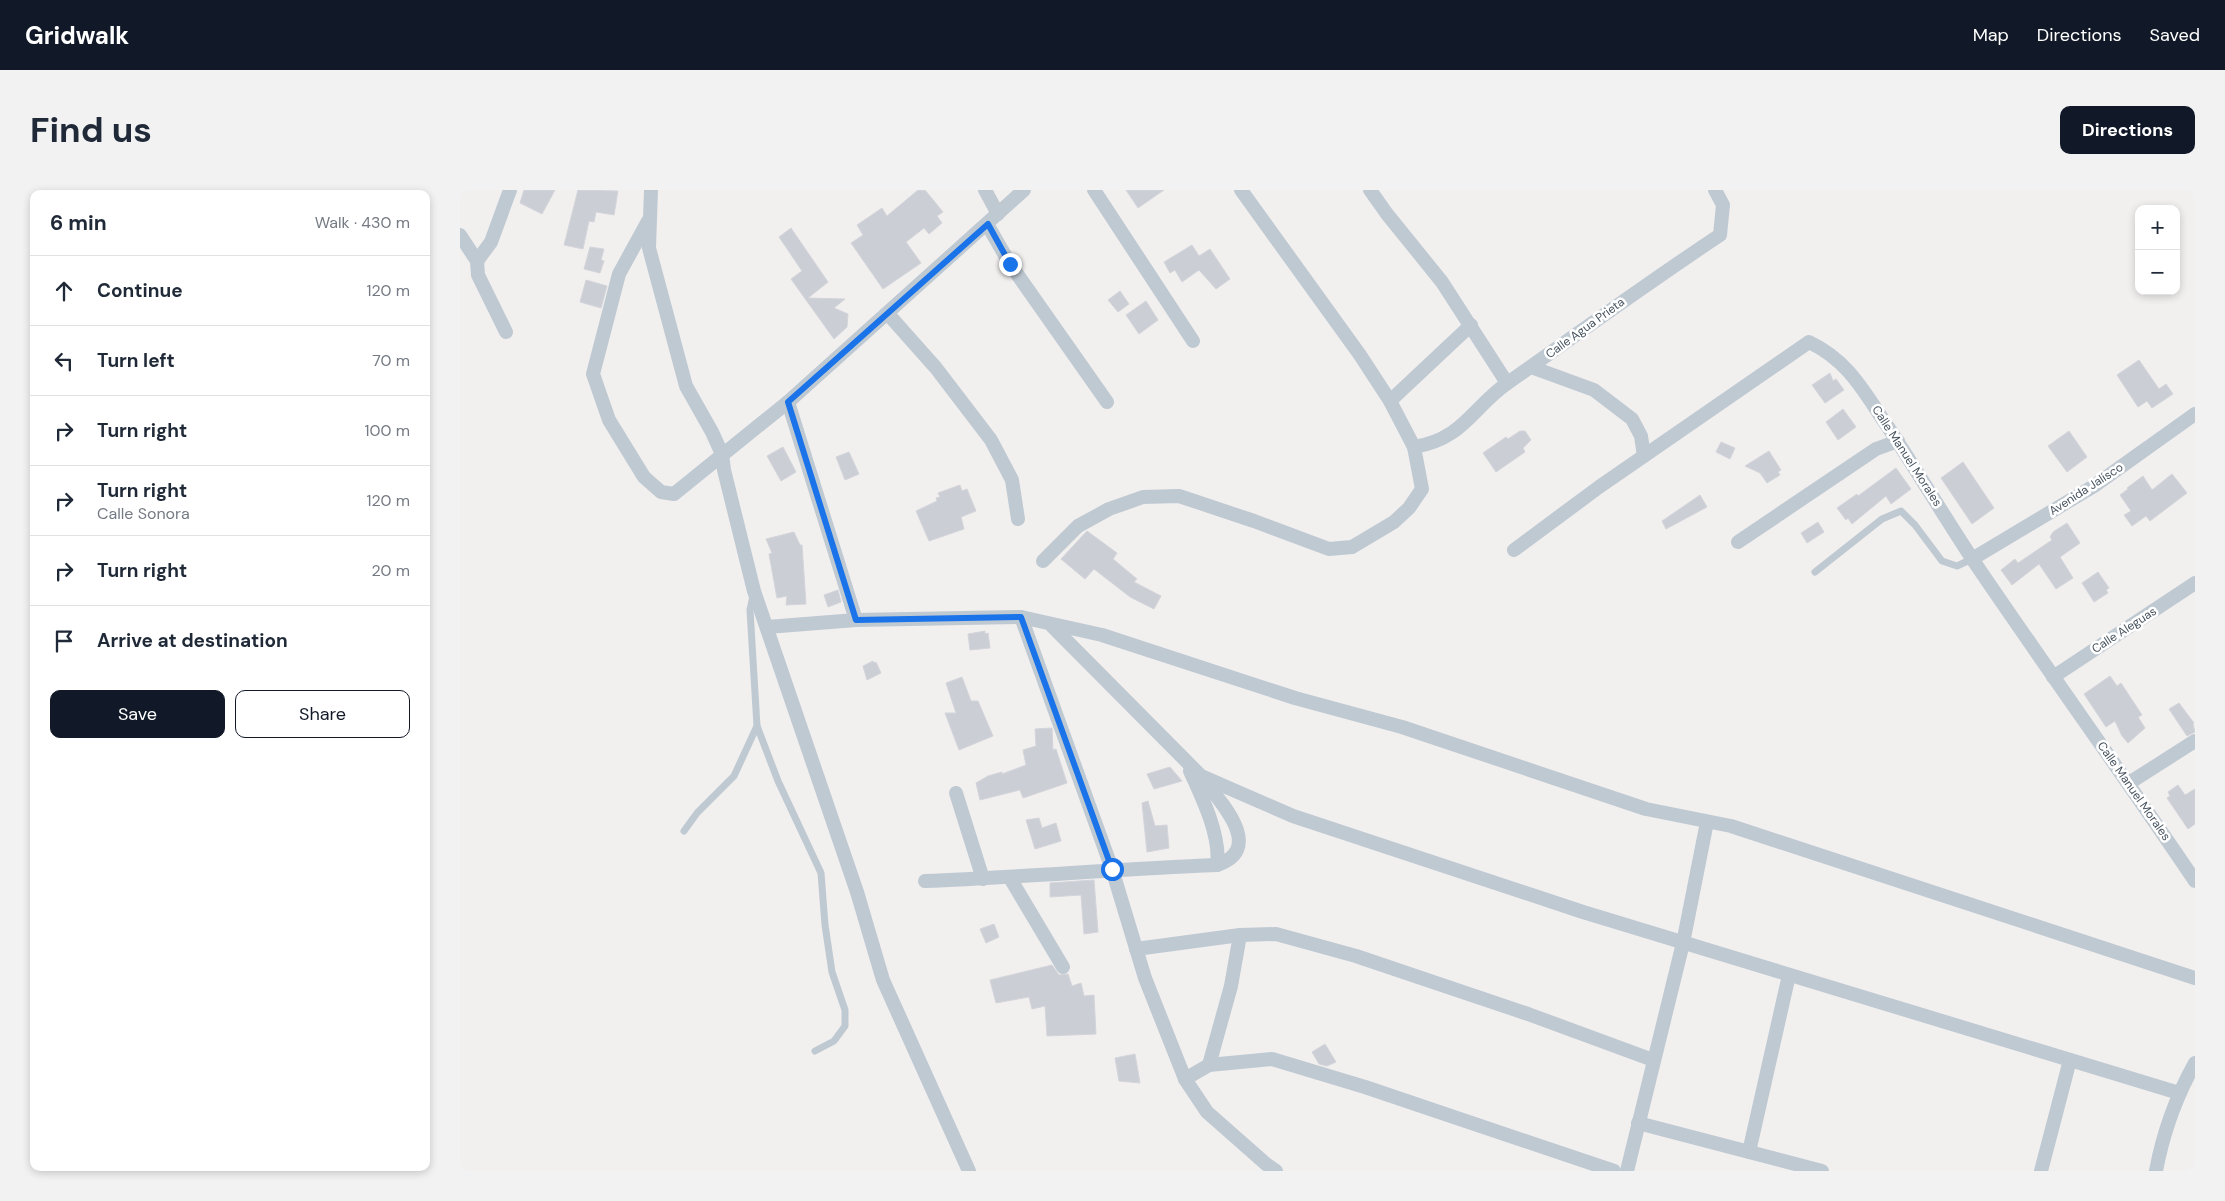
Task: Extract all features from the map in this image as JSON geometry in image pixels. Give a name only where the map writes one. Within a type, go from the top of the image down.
[{"type":"street","points":[[477,260],[491,242],[510,190]]},
{"type":"street","points":[[651,190],[649,248],[686,386],[722,454],[724,470],[754,591],[856,892],[883,980],[969,1171]]},
{"type":"street","points":[[985,190],[992,219],[1010,264],[1107,402]]},
{"type":"street","points":[[650,217],[619,274],[593,374],[609,420],[644,477],[661,492],[674,494],[788,402],[1024,190]]},
{"type":"street","points":[[1094,190],[1193,341]]},
{"type":"street","points":[[1043,561],[1078,526],[1109,509],[1143,497],[1179,496],[1329,549],[1352,548],[1394,522],[1409,508],[1422,489],[1414,447],[1390,402],[1360,355],[1241,190]]},
{"type":"street","points":[[1370,190],[1442,282],[1507,383]]},
{"type":"street","name":"Calle Agua Prieta","points":[[1414,447],[1432,444],[1454,433],[1507,383],[1720,235],[1723,204],[1715,190]]},
{"type":"street","points":[[460,235],[477,260],[478,275],[506,332]]},
{"type":"street","points":[[888,314],[936,368],[991,440],[1012,480],[1018,519]]},
{"type":"street","points":[[1390,402],[1471,325]]},
{"type":"street","name":"Calle Manuel Morales","points":[[1514,550],[1644,456],[1809,342],[1827,351],[1849,370],[1898,441],[1972,559],[2195,880]]},
{"type":"street","points":[[1531,367],[1594,390],[1632,419],[1641,436],[1644,456]]},
{"type":"street","points":[[788,402],[856,620]]},
{"type":"street","name":"Avenida Jalisco","points":[[1972,559],[2094,486],[2195,414]]},
{"type":"street","points":[[1738,542],[1876,449],[1898,441]]},
{"type":"street","name":"Calle Aleguas","points":[[2053,677],[2195,583]]},
{"type":"street","points":[[1021,617],[1112,869],[1136,949],[1166,1035],[1185,1079],[1208,1112],[1268,1169]]},
{"type":"street","points":[[767,626],[856,620],[1021,617],[1102,635],[1295,698],[1402,727],[1646,810],[1731,826],[2195,978]]},
{"type":"street","points":[[925,882],[1010,878],[1112,869],[1217,865],[1229,861],[1238,848],[1238,830],[1232,818],[1201,776],[1187,764],[1071,643],[1051,625]]},
{"type":"street","points":[[2129,783],[2195,741]]},
{"type":"street","points":[[1187,764],[1204,802],[1213,832],[1218,854],[1217,865]]},
{"type":"street","points":[[1201,776],[1293,816],[1505,887],[2179,1093]]},
{"type":"street","points":[[956,793],[983,879]]},
{"type":"street","points":[[1627,1171],[1683,942],[1707,822]]},
{"type":"street","points":[[1010,878],[1063,967]]},
{"type":"street","points":[[1136,949],[1240,934],[1276,934],[1356,956],[1528,1014],[1653,1060]]},
{"type":"street","points":[[1209,1065],[1231,986],[1240,934]]},
{"type":"street","points":[[1749,1152],[1789,975]]},
{"type":"street","points":[[1185,1079],[1209,1065],[1272,1059],[1384,1094],[1614,1171]]},
{"type":"street","points":[[2041,1171],[2070,1060]]},
{"type":"street","points":[[2156,1171],[2160,1151],[2179,1093],[2195,1063]]},
{"type":"street","points":[[1638,1123],[1822,1171]]},
{"type":"lane","points":[[1815,572],[1882,518],[1901,511],[1915,525],[1942,560],[1957,566],[1972,559]]},
{"type":"lane","points":[[754,591],[750,610],[756,726],[778,781],[821,873],[832,972],[845,1010],[845,1026],[834,1041],[815,1050]]},
{"type":"lane","points":[[684,831],[697,813],[734,776],[756,726]]},
{"type":"building","points":[[524,190],[555,190],[542,214],[520,203]]},
{"type":"building","points":[[578,190],[618,191],[614,215],[596,212],[594,222],[589,221],[583,249],[564,245]]},
{"type":"building","points":[[918,190],[925,190],[943,212],[937,216],[942,223],[929,234],[924,228],[906,242],[921,263],[883,289],[851,243],[863,235],[857,225],[882,208],[887,216]]},
{"type":"building","points":[[1126,190],[1164,190],[1138,208]]},
{"type":"building","points":[[791,228],[828,282],[808,298],[845,299],[834,308],[848,314],[847,327],[834,339],[791,279],[802,271],[779,237]]},
{"type":"building","points":[[1192,245],[1199,256],[1210,249],[1230,279],[1216,289],[1199,270],[1182,282],[1175,270],[1170,273],[1164,262]]},
{"type":"building","points":[[590,247],[604,249],[601,260],[604,261],[600,273],[584,269]]},
{"type":"building","points":[[586,280],[607,286],[601,308],[580,302]]},
{"type":"building","points":[[1120,291],[1129,304],[1118,312],[1108,300]]},
{"type":"building","points":[[1146,301],[1158,320],[1139,334],[1126,315]]},
{"type":"building","points":[[2139,360],[2159,389],[2166,384],[2173,394],[2152,408],[2147,401],[2138,407],[2117,375]]},
{"type":"building","points":[[1830,373],[1833,381],[1836,379],[1844,390],[1825,403],[1812,385]]},
{"type":"building","points":[[1843,409],[1856,427],[1838,440],[1826,422]]},
{"type":"building","points":[[1520,431],[1525,431],[1531,440],[1523,448],[1525,452],[1496,472],[1483,453],[1506,437],[1508,439]]},
{"type":"building","points":[[2069,431],[2087,457],[2067,472],[2048,446]]},
{"type":"building","points":[[1721,442],[1735,448],[1730,459],[1716,452]]},
{"type":"building","points":[[783,447],[796,472],[781,481],[767,456]]},
{"type":"building","points":[[1769,451],[1781,470],[1778,472],[1780,475],[1767,483],[1760,473],[1745,466]]},
{"type":"building","points":[[849,452],[859,474],[845,480],[836,457]]},
{"type":"building","points":[[1963,462],[1994,508],[1972,524],[1941,478]]},
{"type":"building","points":[[1896,468],[1911,489],[1891,504],[1886,496],[1852,524],[1848,518],[1846,520],[1837,508],[1857,494],[1858,496]]},
{"type":"building","points":[[2172,474],[2187,493],[2150,521],[2146,516],[2132,526],[2124,515],[2131,511],[2120,495],[2143,476],[2152,490]]},
{"type":"building","points":[[960,485],[962,491],[967,489],[976,511],[961,517],[964,529],[929,541],[916,511],[937,501],[936,498],[940,497],[938,493]]},
{"type":"building","points":[[1700,495],[1707,507],[1666,529],[1662,521]]},
{"type":"building","points":[[1818,522],[1824,532],[1807,543],[1801,533]]},
{"type":"building","points":[[2067,523],[2080,543],[2060,557],[2073,578],[2056,589],[2039,564],[2012,585],[2001,570],[2015,559],[2018,563],[2052,540],[2050,537],[2053,532]]},
{"type":"building","points":[[1087,531],[1117,553],[1113,559],[1137,579],[1134,582],[1161,596],[1154,609],[1130,597],[1094,569],[1085,579],[1061,559]]},
{"type":"building","points":[[794,532],[800,545],[802,545],[806,604],[786,605],[787,596],[777,598],[769,554],[772,553],[766,539]]},
{"type":"building","points":[[2098,572],[2109,588],[2106,590],[2108,593],[2094,602],[2082,583]]},
{"type":"building","points":[[838,590],[841,602],[828,607],[824,595]]},
{"type":"building","points":[[985,631],[985,634],[988,633],[990,648],[970,650],[968,634]]},
{"type":"building","points":[[873,661],[874,663],[876,662],[881,673],[867,680],[863,666]]},
{"type":"building","points":[[2110,676],[2117,686],[2121,683],[2142,715],[2138,717],[2145,728],[2128,743],[2122,736],[2115,721],[2106,727],[2084,694]]},
{"type":"building","points":[[962,677],[971,701],[978,701],[993,736],[959,750],[945,713],[956,713],[946,683]]},
{"type":"building","points":[[2179,703],[2194,723],[2195,732],[2187,736],[2169,709]]},
{"type":"building","points":[[1052,728],[1053,750],[1056,749],[1067,783],[1023,798],[1020,790],[980,800],[976,783],[988,776],[1002,772],[1002,774],[1026,765],[1023,750],[1036,746],[1035,729]]},
{"type":"building","points":[[1170,767],[1182,781],[1154,789],[1147,774]]},
{"type":"building","points":[[2178,785],[2185,795],[2195,789],[2195,824],[2188,829],[2167,798],[2170,796],[2168,792]]},
{"type":"building","points":[[1148,801],[1155,826],[1167,825],[1169,848],[1147,852],[1142,803]]},
{"type":"building","points":[[1039,818],[1042,828],[1056,823],[1061,841],[1035,849],[1026,820]]},
{"type":"building","points":[[1094,880],[1098,932],[1084,934],[1081,895],[1050,897],[1050,883]]},
{"type":"building","points":[[994,924],[999,937],[986,943],[980,929]]},
{"type":"building","points":[[1052,965],[1059,975],[1068,974],[1072,986],[1081,983],[1084,996],[1094,995],[1096,1034],[1047,1036],[1045,1006],[1032,1009],[1029,997],[996,1003],[990,980]]},
{"type":"building","points":[[1325,1044],[1336,1062],[1327,1066],[1319,1064],[1312,1052]]},
{"type":"building","points":[[1135,1054],[1140,1083],[1119,1081],[1115,1058]]},
{"type":"route","points":[[1010,264],[988,224],[788,402],[856,620],[1021,617],[1112,869]]}]
